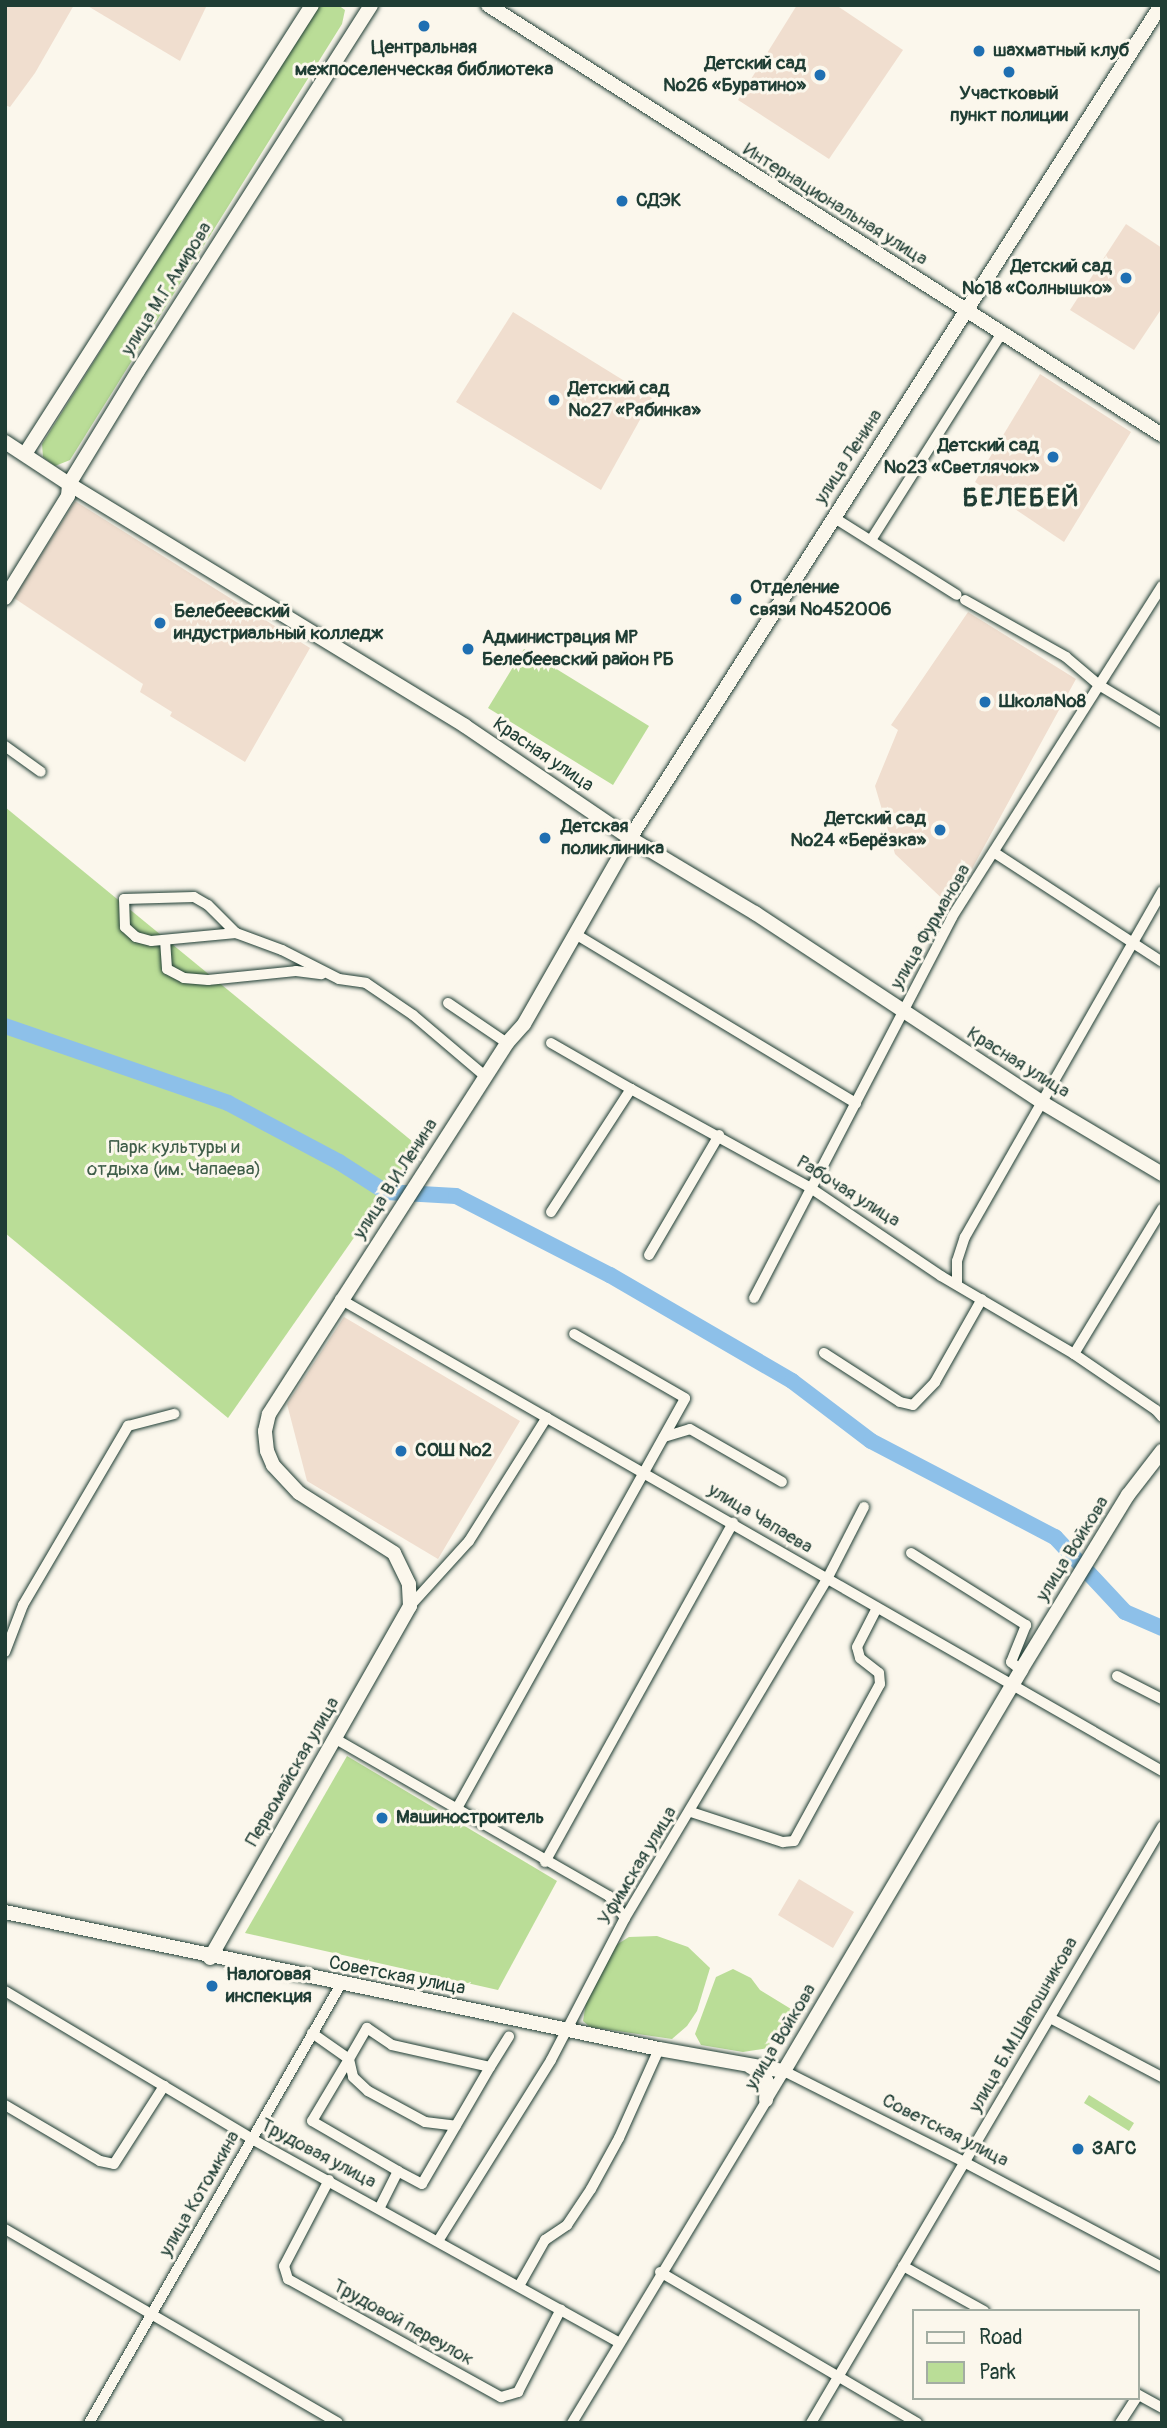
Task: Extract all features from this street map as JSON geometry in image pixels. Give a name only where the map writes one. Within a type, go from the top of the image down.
[{"type":"main road","name":"улица М.Г.Амирова","points":[[26,454],[312,5]]},
{"type":"main road","name":"улица М.Г.Амирова","points":[[5,598],[68,496],[69,484],[371,5]]},
{"type":"main road","name":"Интернациональная улица","points":[[488,5],[1162,435]]},
{"type":"main road","name":"улица Ленина","points":[[577,935],[630,838],[1161,5]]},
{"type":"main road","name":"Красная улица","points":[[5,442],[69,484],[465,726],[630,838],[755,913],[903,1013],[1162,1174]]},
{"type":"main road","name":"улица В.И.Ленина","points":[[410,1606],[410,1584],[394,1553],[299,1493],[273,1465],[267,1451],[265,1431],[270,1414],[340,1299],[507,1043],[524,1024],[577,935]]},
{"type":"main road","name":"улица Войкова","points":[[784,2071],[1021,1670],[1128,1495],[1162,1451]]},
{"type":"main road","name":"Первомайская улица","points":[[210,1958],[410,1606]]},
{"type":"main road","name":"Советская улица","points":[[5,1913],[210,1958],[659,2049],[784,2071]]},
{"type":"main road","points":[[747,2065],[772,2063],[801,2040]]},
{"type":"main road","points":[[747,2065],[763,2073],[767,2082],[766,2100]]},
{"type":"street","points":[[872,540],[1002,333]]},
{"type":"street","points":[[833,517],[961,598],[1066,657],[1099,685],[1162,723]]},
{"type":"street","name":"улица Фурманова","points":[[754,1298],[809,1187],[856,1103],[952,917],[1162,586]]},
{"type":"street","points":[[5,746],[41,772]]},
{"type":"street","points":[[995,853],[1162,962]]},
{"type":"street","points":[[957,1284],[957,1261],[965,1237],[1044,1103],[1162,891]]},
{"type":"street","points":[[236,933],[151,941],[136,937],[125,927],[124,899],[194,897],[208,905],[236,933],[282,950],[328,974]]},
{"type":"street","points":[[577,935],[856,1103]]},
{"type":"street","points":[[165,940],[167,969],[184,978],[208,980],[296,971],[328,974],[366,983],[413,1015],[486,1077]]},
{"type":"street","points":[[448,1003],[507,1043]]},
{"type":"street","name":"Рабочая улица","points":[[551,1043],[809,1187],[957,1284],[1074,1354],[1156,1410],[1162,1417]]},
{"type":"street","points":[[551,1212],[631,1088]]},
{"type":"street","points":[[649,1255],[719,1135]]},
{"type":"street","points":[[1074,1354],[1162,1209]]},
{"type":"street","name":"улица Чапаева","points":[[340,1299],[646,1472],[1011,1687],[1162,1771]]},
{"type":"street","points":[[824,1353],[900,1402],[913,1405],[935,1382],[982,1299]]},
{"type":"street","points":[[456,1810],[685,1398],[574,1334]]},
{"type":"street","points":[[5,1653],[23,1605],[128,1426],[174,1414]]},
{"type":"street","name":"Первомайская улица","points":[[410,1606],[469,1541],[547,1418]]},
{"type":"street","points":[[664,1437],[690,1429],[782,1482]]},
{"type":"street","name":"Уфимская улица","points":[[438,2241],[569,2030],[625,1918],[691,1812],[827,1578],[864,1507]]},
{"type":"street","points":[[545,1862],[733,1523]]},
{"type":"street","points":[[911,1553],[1026,1625],[1010,1662],[1021,1670]]},
{"type":"street","points":[[691,1812],[783,1842],[794,1841],[880,1684],[879,1673],[860,1658],[857,1647],[877,1608]]},
{"type":"street","points":[[1117,1676],[1162,1699]]},
{"type":"street","points":[[334,1738],[545,1862],[609,1896],[625,1918]]},
{"type":"street","name":"улица Б.М.Шапошникова","points":[[811,2423],[1162,1827]]},
{"type":"street","name":"улица Котомкина","points":[[89,2423],[341,1984]]},
{"type":"street","name":"Трудовая улица","points":[[5,1991],[253,2139],[380,2207],[618,2342]]},
{"type":"street","points":[[1049,2018],[1162,2077]]},
{"type":"street","points":[[490,2067],[392,2045],[367,2028],[312,2121],[422,2184],[509,2036]]},
{"type":"street","points":[[312,2033],[349,2059],[353,2077],[368,2091],[425,2122],[456,2126]]},
{"type":"street","points":[[519,2286],[545,2240],[567,2225],[591,2189],[619,2138],[659,2049]]},
{"type":"street","name":"Советская улица","points":[[784,2071],[964,2161],[1162,2267]]},
{"type":"street","name":"улица Войкова","points":[[572,2423],[660,2272],[784,2071]]},
{"type":"street","points":[[5,2105],[100,2161],[114,2164],[164,2086]]},
{"type":"street","points":[[380,2207],[398,2171]]},
{"type":"street","name":"Трудовой переулок","points":[[329,2180],[284,2266],[288,2279],[299,2286],[501,2397],[518,2392],[561,2309]]},
{"type":"street","points":[[5,2229],[338,2423]]},
{"type":"street","points":[[902,2266],[980,2309]]},
{"type":"street","points":[[660,2272],[917,2423]]},
{"type":"street","points":[[1139,2397],[1162,2409]]},
{"type":"street","points":[[1120,2423],[1134,2400]]},
{"type":"shaded area","points":[[5,5],[74,5],[35,73],[10,107],[5,105]]},
{"type":"shaded area","points":[[86,5],[207,5],[180,61]]},
{"type":"shaded area","name":"Детский сад №26 «Буратино»","points":[[797,5],[836,5],[903,50],[829,159],[738,100]]},
{"type":"shaded area","name":"Детский сад №18 «Солнышко»","points":[[1126,224],[1162,248],[1162,308],[1134,350],[1070,310]]},
{"type":"shaded area","name":"Детский сад №27 «Рябинка»","points":[[513,312],[652,398],[601,490],[456,402]]},
{"type":"shaded area","name":"Детский сад №23 «Светлячок»","points":[[1040,374],[1131,432],[1064,542],[975,482]]},
{"type":"shaded area","name":"Белебеевский индустриальный колледж","points":[[75,501],[310,648],[245,762],[170,716],[172,712],[140,692],[143,684],[14,598]]},
{"type":"shaded area","name":"Школа№8","points":[[968,612],[1076,679],[951,907],[895,854],[875,786],[898,730],[891,725]]},
{"type":"shaded area","name":"СОШ №2","points":[[344,1317],[520,1421],[438,1559],[307,1481],[287,1404]]},
{"type":"shaded area","points":[[799,1879],[854,1912],[833,1948],[778,1915]]},
{"type":"green space","points":[[338,5],[345,10],[342,24],[70,460],[55,466],[43,457],[42,444],[317,7]]},
{"type":"green space","points":[[524,649],[649,726],[613,785],[488,708]]},
{"type":"green space","name":"Парк культуры и отдыха (им. Чапаева)","points":[[5,807],[418,1146],[228,1418],[5,1233]]},
{"type":"green space","name":"Машиностроитель","points":[[347,1756],[557,1881],[498,1990],[245,1933]]},
{"type":"green space","points":[[657,1936],[688,1947],[710,1968],[697,2011],[687,2026],[672,2039],[590,2027],[583,2021],[586,2003],[613,1947],[629,1937]]},
{"type":"green space","points":[[733,1969],[751,1978],[760,1990],[791,2009],[791,2016],[769,2048],[743,2052],[701,2045],[695,2034],[716,1977]]},
{"type":"green space","points":[[1089,2095],[1134,2123],[1129,2131],[1084,2103]]},
{"type":"waterway","points":[[5,1026],[228,1103],[339,1162],[386,1192],[456,1196],[610,1275],[792,1381],[871,1441],[1055,1537],[1125,1612],[1162,1628]]},
{"type":"place","name":"Центральная межпоселенческая библиотека","points":[[424,26]]},
{"type":"place","name":"шахматный клуб","points":[[979,51]]},
{"type":"place","name":"Участковый пункт полиции","points":[[1009,72]]},
{"type":"place","name":"Детский сад №26 «Буратино»","points":[[820,75]]},
{"type":"place","name":"СДЭК","points":[[622,201]]},
{"type":"place","name":"Детский сад №18 «Солнышко»","points":[[1126,278]]},
{"type":"place","name":"Детский сад №27 «Рябинка»","points":[[554,400]]},
{"type":"place","name":"Детский сад №23 «Светлячок»","points":[[1053,457]]},
{"type":"place","name":"Отделение связи №452006","points":[[736,599]]},
{"type":"place","name":"Белебеевский индустриальный колледж","points":[[160,623]]},
{"type":"place","name":"Администрация МР Белебеевский район РБ","points":[[468,649]]},
{"type":"place","name":"Школа№8","points":[[985,702]]},
{"type":"place","name":"Детский сад №24 «Берёзка»","points":[[940,830]]},
{"type":"place","name":"Детская поликлиника","points":[[545,838]]},
{"type":"place","name":"СОШ №2","points":[[401,1451]]},
{"type":"place","name":"Машиностроитель","points":[[382,1818]]},
{"type":"place","name":"Налоговая инспекция","points":[[212,1986]]},
{"type":"place","name":"ЗАГС","points":[[1078,2149]]},
{"type":"district","name":"БЕЛЕБЕЙ","points":[[1021,499]]}]
